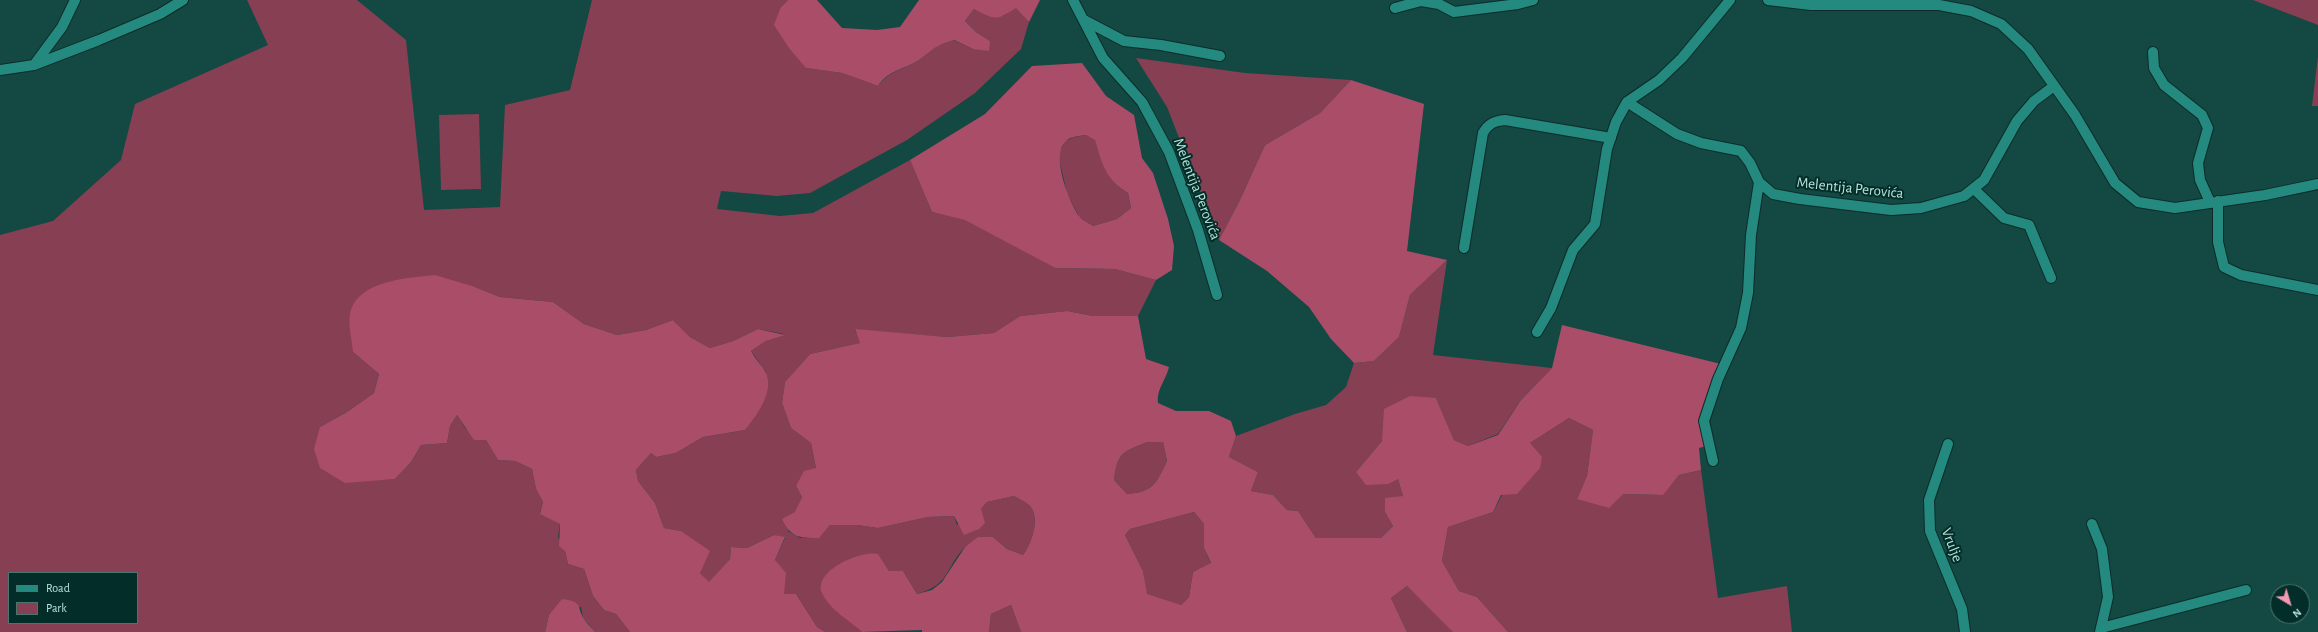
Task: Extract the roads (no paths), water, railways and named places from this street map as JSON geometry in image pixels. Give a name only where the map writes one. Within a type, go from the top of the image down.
[{"type":"street","points":[[34,65],[62,27],[75,0]]},
{"type":"street","points":[[0,70],[34,65],[160,14],[183,0]]},
{"type":"street","name":"Melentija Perovića","points":[[1073,0],[1103,58],[1142,102],[1170,152],[1198,230],[1217,295]]},
{"type":"street","points":[[1395,8],[1421,1],[1439,4],[1454,12],[1518,4],[1533,0]]},
{"type":"street","points":[[1537,332],[1554,302],[1574,250],[1596,224],[1600,186],[1611,138],[1616,122],[1627,102],[1659,80],[1682,58],[1730,0]]},
{"type":"street","points":[[1768,0],[1810,3],[1939,5],[1971,11],[2001,24],[2028,49],[2075,115],[2115,183],[2127,195],[2138,202],[2175,208],[2264,195],[2318,184]]},
{"type":"street","points":[[1084,20],[1124,41],[1161,45],[1220,56]]},
{"type":"street","points":[[2153,52],[2154,68],[2164,85],[2202,115],[2208,128],[2198,163],[2200,180],[2214,202],[2218,242],[2224,267],[2242,275],[2318,290]]},
{"type":"street","name":"Melentija Perovića","points":[[1627,102],[1677,134],[1700,143],[1741,151],[1750,163],[1759,182],[1773,194],[1800,199],[1891,210],[1921,208],[1964,196],[1974,189],[1984,180],[2016,121],[2034,101],[2054,86]]},
{"type":"street","points":[[1464,248],[1482,133],[1487,126],[1497,121],[1505,120],[1611,138]]},
{"type":"street","points":[[1713,461],[1704,421],[1718,379],[1741,328],[1748,292],[1751,235],[1759,182]]},
{"type":"street","points":[[1974,189],[2004,218],[2029,225],[2051,278]]},
{"type":"street","name":"Vrulje","points":[[1948,444],[1929,500],[1930,531],[1962,609],[1965,632]]},
{"type":"street","points":[[2092,524],[2102,550],[2108,597],[2101,630],[2246,590]]}]
